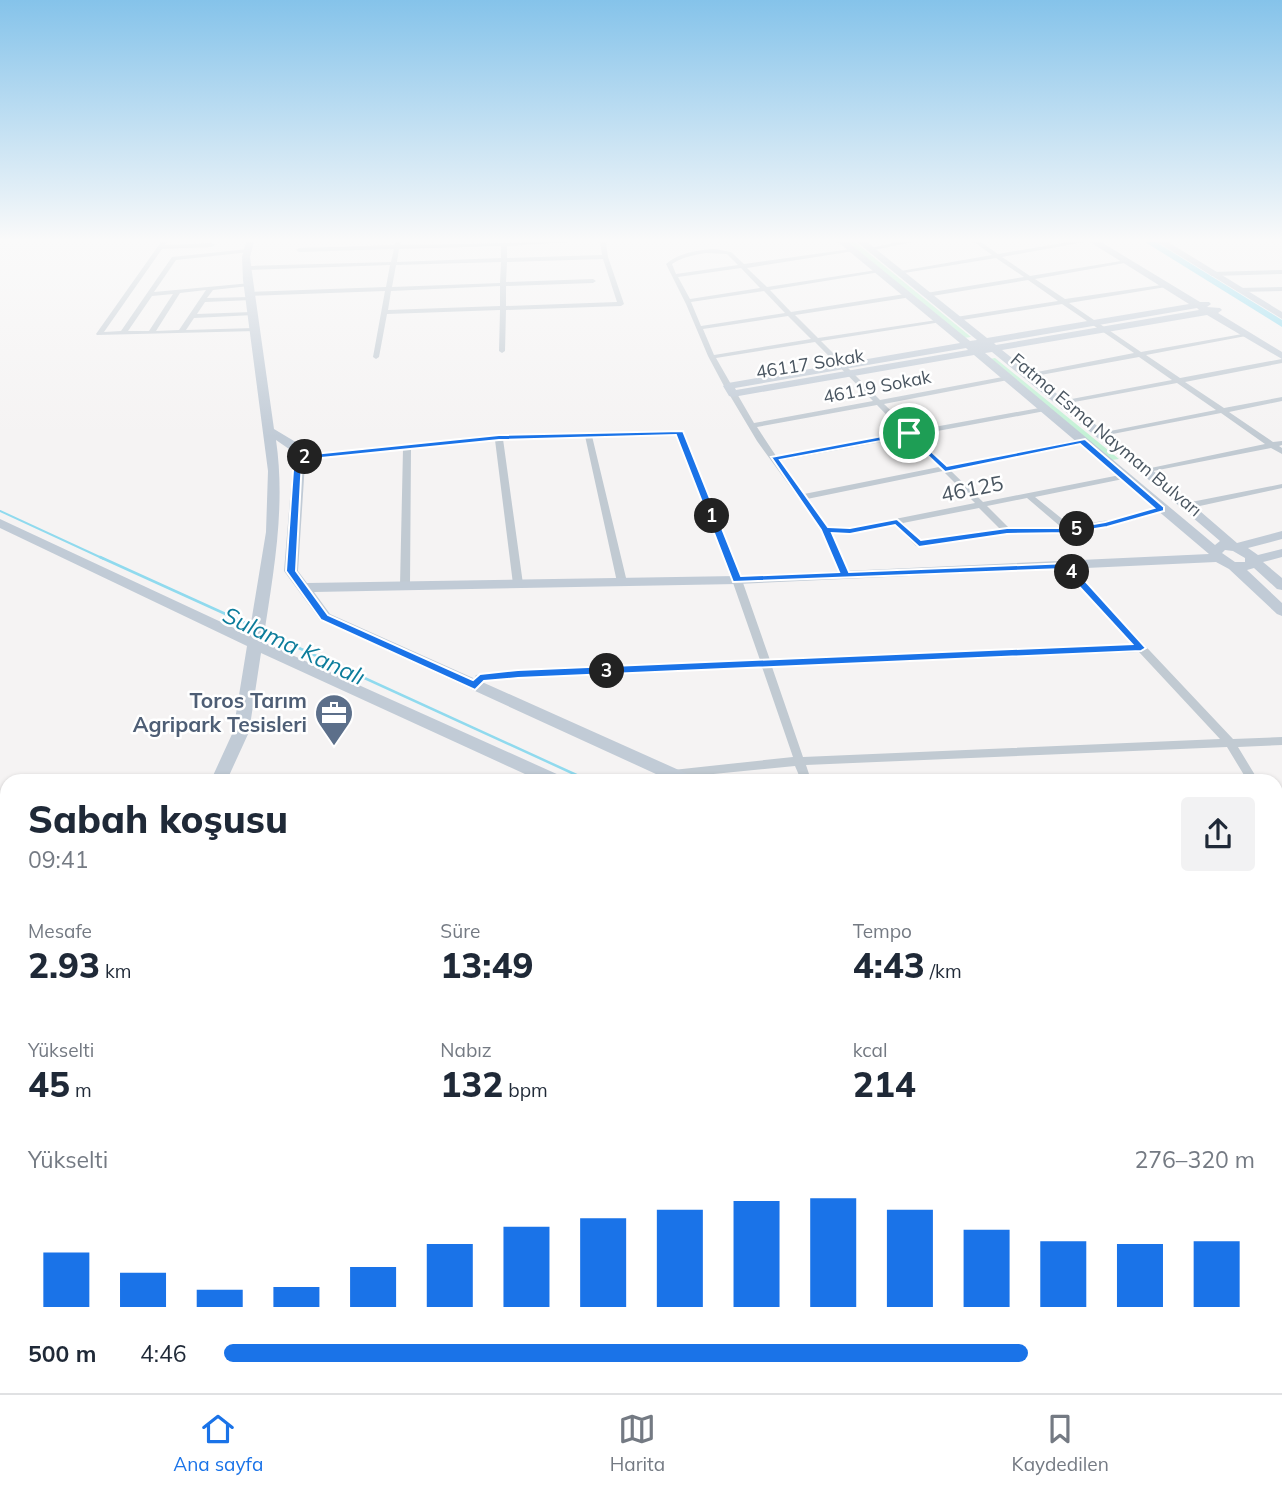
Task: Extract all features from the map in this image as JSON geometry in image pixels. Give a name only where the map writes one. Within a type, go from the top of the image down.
[{"type":"street","points":[[118,307],[99,334],[254,330]]},
{"type":"street","points":[[123,333],[141,307]]},
{"type":"street","points":[[152,332],[168,307]]},
{"type":"street","points":[[181,331],[198,307]]},
{"type":"street","points":[[222,774],[241,732],[273,532],[274,471],[251,307]]},
{"type":"street","points":[[376,357],[386,307]]},
{"type":"street","points":[[386,312],[532,307]]},
{"type":"street","points":[[690,307],[712,357],[731,390],[752,426],[825,529],[845,575]]},
{"type":"street","points":[[784,307],[1007,531]]},
{"type":"street","points":[[698,328],[835,307]]},
{"type":"street","name":"Fatma Esma Nayman Bulvarı","points":[[918,307],[1009,378],[1216,555],[1234,566]]},
{"type":"street","name":"Fatma Esma Nayman Bulvarı","points":[[941,307],[1235,546],[1249,552],[1254,560]]},
{"type":"street","points":[[956,319],[1031,307]]},
{"type":"street","points":[[1071,307],[1282,452]]},
{"type":"street","points":[[502,351],[503,308]]},
{"type":"street","points":[[1207,308],[1282,358]]},
{"type":"street","points":[[990,346],[1207,308],[1282,348]]},
{"type":"street","points":[[1269,308],[1282,308]]},
{"type":"street","points":[[1269,308],[1282,316]]},
{"type":"street","points":[[192,316],[252,314]]},
{"type":"street","points":[[712,357],[935,321]]},
{"type":"street","points":[[1027,376],[1246,334]]},
{"type":"street","name":"46117 Sokak","points":[[731,390],[842,366],[966,345],[990,346]]},
{"type":"street","name":"46117 Sokak","points":[[731,390],[852,376],[976,353],[990,346]]},
{"type":"street","points":[[1061,403],[1282,358]]},
{"type":"street","name":"46119 Sokak","points":[[752,426],[1009,378]]},
{"type":"street","points":[[1100,435],[1282,399]]},
{"type":"street","points":[[775,459],[1045,409]]},
{"type":"street","points":[[268,431],[295,447],[298,458],[291,571],[325,617],[670,774]]},
{"type":"street","points":[[298,458],[499,437],[680,433],[737,580],[804,774]]},
{"type":"street","points":[[588,434],[622,582]]},
{"type":"street","points":[[499,437],[518,584]]},
{"type":"street","points":[[803,497],[1082,441]]},
{"type":"street","points":[[1146,471],[1282,443]]},
{"type":"street","points":[[404,586],[407,447]]},
{"type":"street","name":"46125","points":[[825,529],[850,531],[1125,476]]},
{"type":"street","points":[[1186,506],[1282,486]]},
{"type":"street","points":[[1029,496],[1070,530]]},
{"type":"street","points":[[897,522],[919,544],[1007,531],[1070,530],[1107,525],[1161,509]]},
{"type":"street","points":[[0,523],[257,633],[541,774]]},
{"type":"street","points":[[303,589],[737,580],[1065,566],[1216,555],[1218,547],[1235,546],[1282,535]]},
{"type":"street","points":[[1234,566],[1245,567],[1254,560],[1282,553]]},
{"type":"street","points":[[1254,560],[1282,586]]},
{"type":"street","points":[[1065,566],[1228,743],[1249,774]]},
{"type":"street","points":[[1234,566],[1282,611]]},
{"type":"street","points":[[475,686],[480,678],[518,674],[1141,648]]},
{"type":"street","points":[[700,774],[799,761],[1282,741]]},
{"type":"green space","points":[[926,307],[934,307],[971,337],[964,338]]},
{"type":"green space","points":[[995,358],[1119,459],[1112,460],[989,359]]},
{"type":"waterway","points":[[1254,307],[1282,324]]},
{"type":"waterway","name":"Sulama Kanalı","points":[[0,511],[104,559]]},
{"type":"waterway","name":"Sulama Kanalı","points":[[100,557],[252,626]]},
{"type":"waterway","name":"Sulama Kanalı","points":[[264,632],[574,774]]},
{"type":"place","name":"Toros Tarım Agripark Tesisleri","points":[[334,747]]},
{"type":"route","points":[[909,433],[775,459],[825,529],[845,575],[737,580],[680,433],[499,437],[298,458],[291,571],[325,617],[475,686],[480,678],[518,674],[1141,648],[1065,566],[845,575],[825,529],[850,531],[897,522],[919,544],[1007,531],[1051,532],[1107,525],[1161,509],[1082,441],[945,469],[909,433]]}]
